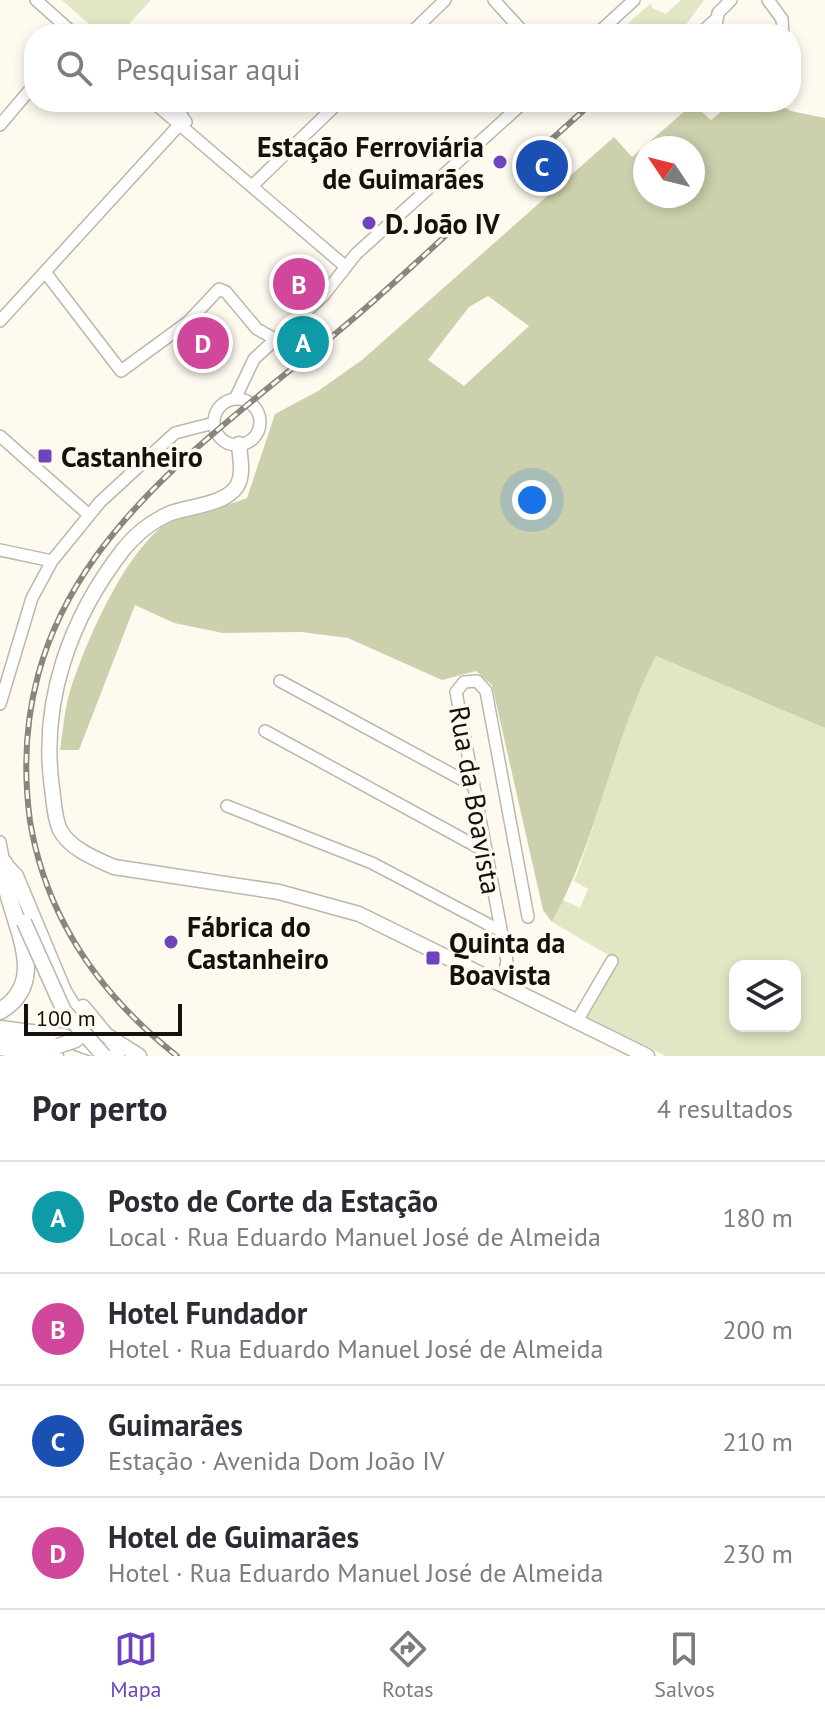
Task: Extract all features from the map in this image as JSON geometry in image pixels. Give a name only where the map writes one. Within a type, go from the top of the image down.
[{"type":"highway","points":[[0,1011],[16,1000],[27,976],[2,862]]},
{"type":"highway","points":[[0,1029],[63,1037],[116,1056]]},
{"type":"highway","points":[[0,1047],[57,1051]]},
{"type":"main road","points":[[239,444],[241,475],[236,488],[225,497],[169,514],[142,530],[100,582],[71,638],[52,696],[48,759],[60,830],[89,856],[114,867],[279,892],[359,914],[647,1056]]},
{"type":"main road","points":[[2,862],[42,970],[64,1011],[104,1056]]},
{"type":"main road","points":[[0,1039],[57,1051],[76,1040],[83,1022],[56,973],[16,876],[2,862]]},
{"type":"main road","points":[[56,973],[106,1035],[139,1056]]},
{"type":"street","points":[[36,0],[63,24]]},
{"type":"street","points":[[420,24],[445,0]]},
{"type":"street","points":[[494,0],[516,24]]},
{"type":"street","points":[[608,24],[634,0]]},
{"type":"street","points":[[716,24],[717,0]]},
{"type":"street","points":[[709,24],[731,0]]},
{"type":"street","points":[[768,0],[782,24]]},
{"type":"street","points":[[0,125],[24,97]]},
{"type":"street","points":[[165,112],[254,184]]},
{"type":"street","points":[[169,115],[173,112]]},
{"type":"street","points":[[181,112],[179,116],[346,267]]},
{"type":"street","points":[[254,184],[329,112]]},
{"type":"street","points":[[235,399],[251,404],[259,419],[252,439],[239,444],[224,441],[214,423],[220,406],[235,399],[254,359],[323,296],[385,226],[513,112]]},
{"type":"street","points":[[0,321],[180,124]]},
{"type":"street","points":[[45,272],[121,371],[188,322],[219,289],[226,292],[257,329],[275,339]]},
{"type":"street","points":[[0,704],[32,598],[52,561],[89,515],[175,433],[214,423]]},
{"type":"street","points":[[0,436],[89,515]]},
{"type":"street","points":[[0,550],[52,561]]},
{"type":"street","points":[[280,681],[472,785]]},
{"type":"street","name":"Rua da Boavista","points":[[502,984],[507,961],[456,692],[464,682],[477,681],[486,691],[528,917]]},
{"type":"street","points":[[265,731],[485,851]]},
{"type":"street","points":[[227,806],[372,863],[499,930]]},
{"type":"street","points":[[0,842],[2,862]]},
{"type":"street","points":[[577,1021],[612,961]]},
{"type":"green space","points":[[62,0],[151,0],[129,24],[89,24]]},
{"type":"green space","points":[[681,0],[704,0],[686,24],[627,24],[651,3],[652,8],[666,14]]},
{"type":"green space","points":[[684,112],[702,112],[711,120],[721,112],[796,112],[825,118],[825,728],[656,656],[628,722],[582,856],[552,922],[543,910],[492,685],[476,671],[442,680],[348,638],[301,632],[223,633],[174,623],[135,605],[79,750],[60,750],[67,702],[97,623],[125,571],[158,530],[176,518],[247,498],[275,414],[318,391],[362,360],[614,137],[633,156],[633,208],[705,208],[705,136],[656,136]],"holes":[[[488,296],[529,326],[464,386],[428,360],[469,307]]]},
{"type":"green space","points":[[656,656],[825,728],[825,1056],[666,1056],[579,1013],[610,956],[552,922],[563,900],[580,908],[588,889],[574,881],[632,711]]},
{"type":"railway","points":[[533,156],[582,112]]},
{"type":"railway","points":[[177,1056],[149,1032],[101,980],[63,922],[49,890],[30,821],[27,741],[39,671],[64,607],[100,550],[145,498],[196,448],[347,324],[455,227]]},
{"type":"place","name":"Estação Ferroviária de Guimarães","points":[[500,162]]},
{"type":"place","name":"Guimarães","points":[[542,166]]},
{"type":"place","name":"D. João IV","points":[[369,223]]},
{"type":"place","name":"Hotel Fundador","points":[[299,284]]},
{"type":"place","name":"Posto de Corte da Estação","points":[[303,342]]},
{"type":"place","name":"Hotel de Guimarães","points":[[203,343]]},
{"type":"place","name":"Castanheiro","points":[[45,456]]},
{"type":"place","name":"Fábrica do Castanheiro","points":[[171,942]]},
{"type":"place","name":"Quinta da Boavista","points":[[433,958]]}]
